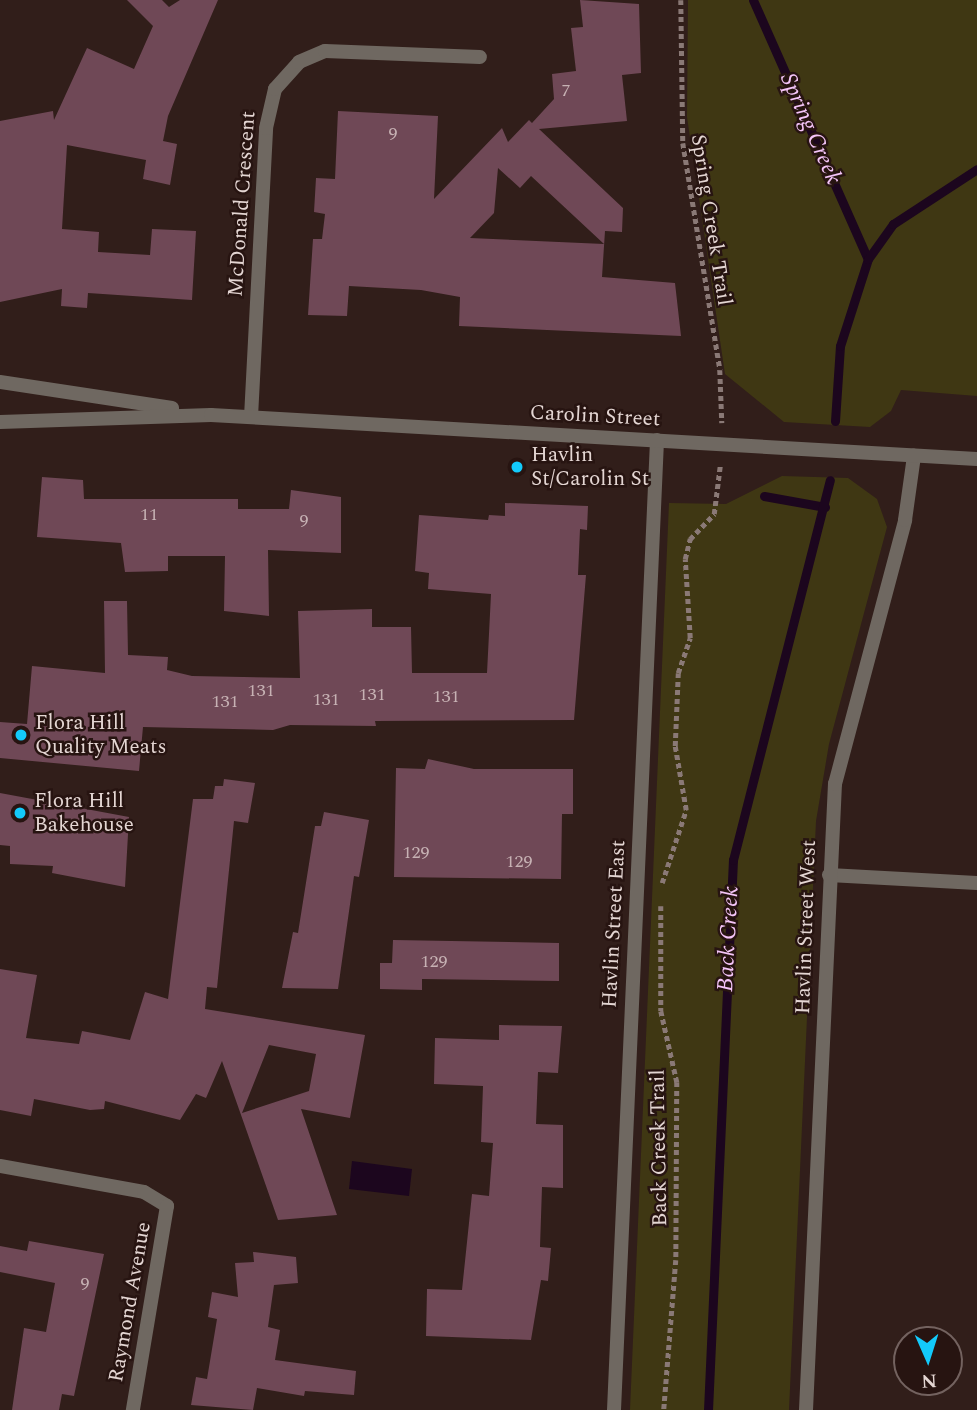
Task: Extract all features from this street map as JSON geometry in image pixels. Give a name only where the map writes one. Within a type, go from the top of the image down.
[{"type":"street","name":"McDonald Crescent","points":[[251,417],[266,128],[275,89],[299,62],[325,51],[480,57]]},
{"type":"street","name":"Carolin Street","points":[[0,382],[211,415]]},
{"type":"street","name":"Carolin Street","points":[[0,422],[211,415],[977,459]]},
{"type":"street","name":"Havlin Street East","points":[[614,1410],[657,440]]},
{"type":"street","name":"Havlin Street West","points":[[806,1410],[829,875],[841,748],[905,520],[914,456]]},
{"type":"street","points":[[829,875],[977,883]]},
{"type":"street","name":"Raymond Avenue","points":[[0,1166],[144,1192],[167,1206],[134,1410]]},
{"type":"path","name":"Spring Creek Trail","points":[[681,0],[681,130],[720,370],[721,444]]},
{"type":"path","name":"Back Creek Trail","points":[[664,1410],[676,1260],[677,1082],[661,1011],[662,890],[686,810],[675,746],[678,673],[690,638],[685,559],[690,539],[718,503],[721,444]]},
{"type":"shaded area","points":[[688,0],[977,0],[977,396],[901,390],[891,411],[870,427],[784,422],[725,374],[687,117]]},
{"type":"shaded area","points":[[782,476],[848,478],[877,499],[887,527],[829,744],[816,821],[789,1410],[630,1410],[669,503],[726,504]]},
{"type":"shaded area","points":[[352,1161],[412,1169],[409,1196],[349,1189]]},
{"type":"building","points":[[127,0],[162,0],[169,7],[180,0],[218,0],[168,116],[163,141],[177,144],[170,185],[143,179],[146,160],[67,145],[62,229],[99,232],[98,252],[150,255],[152,229],[196,231],[192,300],[88,293],[87,308],[61,306],[62,289],[0,302],[0,121],[53,111],[54,120],[87,48],[134,69],[153,26]]},
{"type":"building","points":[[580,0],[639,4],[641,73],[622,75],[627,121],[539,129],[623,208],[622,232],[605,231],[602,277],[675,283],[681,336],[459,326],[460,297],[421,290],[349,286],[347,316],[308,315],[313,239],[322,239],[325,214],[314,212],[316,178],[335,179],[338,111],[438,116],[434,199],[502,128],[508,142],[529,120],[532,123],[554,99],[552,74],[576,71],[571,28],[583,27]],"holes":[[[498,168],[520,188],[531,176],[604,244],[470,238],[494,213]]]},
{"type":"building","points":[[42,477],[83,480],[84,499],[238,499],[238,509],[289,509],[291,490],[341,497],[341,553],[268,550],[269,616],[224,611],[225,556],[168,556],[168,571],[125,572],[121,543],[37,537]]},
{"type":"building","points":[[505,503],[588,506],[587,530],[580,529],[578,575],[586,575],[574,720],[375,721],[376,726],[290,725],[273,730],[143,727],[139,771],[0,758],[0,722],[27,724],[32,666],[105,673],[104,601],[127,601],[128,655],[168,657],[167,670],[192,676],[300,678],[298,611],[372,609],[372,627],[411,627],[412,673],[487,673],[491,594],[428,589],[429,573],[415,571],[419,515],[488,520],[489,515],[505,516]]},
{"type":"building","points":[[428,759],[474,769],[573,769],[573,814],[562,814],[561,879],[394,877],[396,768],[425,769]]},
{"type":"building","points":[[224,779],[255,783],[248,823],[234,821],[217,988],[207,987],[205,1009],[365,1035],[350,1118],[301,1109],[337,1215],[278,1220],[222,1061],[206,1098],[196,1094],[180,1120],[105,1101],[104,1109],[90,1110],[34,1099],[31,1116],[0,1110],[0,969],[37,975],[26,1038],[79,1044],[82,1031],[130,1040],[145,992],[168,999],[193,799],[213,799],[215,786],[223,786]],"holes":[[[269,1045],[316,1054],[309,1091],[242,1113]]]},
{"type":"building","points":[[0,793],[129,817],[125,887],[52,873],[53,866],[10,864],[10,846],[0,845]]},
{"type":"building","points":[[324,812],[369,820],[359,877],[354,876],[338,989],[282,988],[293,932],[298,933],[315,826],[321,826]]},
{"type":"building","points":[[393,940],[559,943],[559,981],[422,979],[422,990],[380,989],[380,963],[392,963]]},
{"type":"building","points":[[499,1025],[562,1026],[558,1073],[538,1072],[536,1124],[563,1125],[563,1188],[542,1187],[540,1247],[551,1248],[548,1281],[541,1280],[531,1340],[426,1336],[427,1289],[462,1290],[472,1194],[489,1196],[493,1143],[481,1142],[483,1086],[434,1084],[435,1038],[499,1040]]},
{"type":"building","points":[[29,1241],[104,1254],[74,1396],[62,1394],[59,1410],[12,1410],[24,1328],[46,1332],[55,1283],[0,1272],[0,1246],[27,1251]]},
{"type":"building","points":[[253,1252],[296,1257],[298,1283],[274,1285],[268,1327],[280,1330],[275,1360],[356,1371],[354,1395],[305,1391],[304,1396],[257,1388],[253,1410],[191,1405],[196,1377],[207,1379],[217,1319],[208,1317],[212,1292],[238,1297],[235,1263],[254,1262]]},
{"type":"waterway","name":"Spring Creek","points":[[753,0],[868,259]]},
{"type":"waterway","name":"Back Creek","points":[[835,421],[840,346],[868,259],[893,224],[977,169]]},
{"type":"waterway","name":"Back Creek","points":[[708,1410],[733,860],[830,480]]},
{"type":"waterway","points":[[764,496],[825,507]]},
{"type":"place","name":"Havlin St/Carolin St","points":[[517,467]]},
{"type":"place","name":"Flora Hill Quality Meats","points":[[21,735]]},
{"type":"place","name":"Flora Hill Bakehouse","points":[[20,813]]}]
